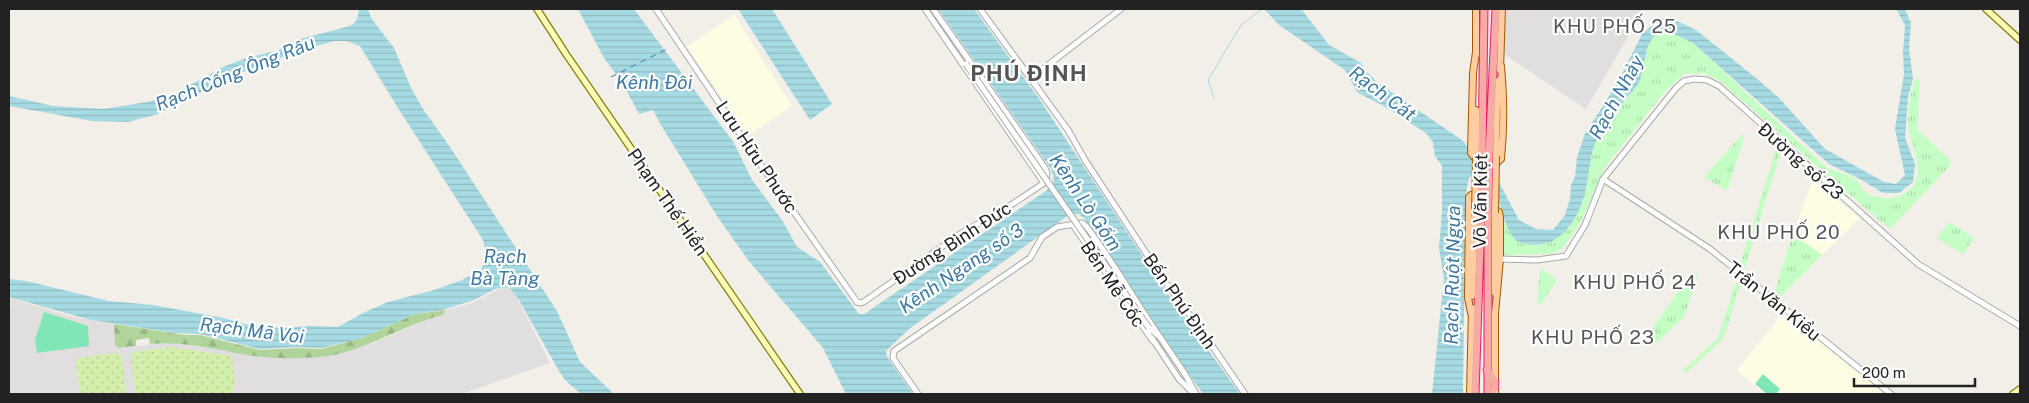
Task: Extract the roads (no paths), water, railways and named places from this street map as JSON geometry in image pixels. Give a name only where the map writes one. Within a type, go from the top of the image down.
[{"type":"highway","name":"Võ Văn Kiệt","points":[[1484,9],[1488,394]]},
{"type":"highway","name":"Võ Văn Kiệt","points":[[1486,156],[1496,9]]},
{"type":"highway","name":"Võ Văn Kiệt","points":[[1472,393],[1476,370],[1485,214]]},
{"type":"highway","points":[[1470,379],[1476,370]]},
{"type":"highway","points":[[1487,370],[1495,388],[1488,394]]},
{"type":"main road","name":"Phạm Thế Hiển","points":[[537,9],[800,394]]},
{"type":"main road","name":"Võ Văn Kiệt","points":[[1472,393],[1470,379],[1472,312],[1485,214],[1486,156],[1476,52],[1476,9]]},
{"type":"main road","name":"Võ Văn Kiệt","points":[[1486,156],[1497,100],[1501,66],[1502,9]]},
{"type":"main road","points":[[1986,9],[2020,40]]},
{"type":"main road","points":[[1476,52],[1472,73],[1471,153],[1476,161],[1491,166],[1501,159],[1503,89],[1501,66]]},
{"type":"main road","points":[[1472,312],[1468,298],[1469,198],[1471,195],[1476,196],[1499,212],[1500,259],[1495,314]]},
{"type":"main road","name":"Võ Văn Kiệt","points":[[1485,214],[1495,314],[1495,388]]},
{"type":"main road","points":[[2013,394],[2020,389]]},
{"type":"street","name":"Lưu Hữu Phước","points":[[656,9],[852,296],[857,302],[861,303]]},
{"type":"street","points":[[925,9],[1044,183]]},
{"type":"street","points":[[933,9],[1045,168],[1047,176],[1044,183]]},
{"type":"street","name":"Bến Phú Định","points":[[980,9],[1068,130],[1090,168],[1165,282],[1202,331],[1245,394]]},
{"type":"street","points":[[1031,78],[1121,9]]},
{"type":"street","points":[[936,26],[942,22]]},
{"type":"street","points":[[963,52],[966,64]]},
{"type":"street","points":[[957,56],[966,64],[1149,328]]},
{"type":"street","name":"Đường số 23","points":[[1500,259],[1537,260],[1566,256],[1585,225],[1603,179],[1679,85],[1689,79],[1707,80],[1732,96],[1752,118],[1778,138],[1918,264],[2020,326]]},
{"type":"street","name":"Trần Văn Kiểu","points":[[1603,179],[1710,249],[1891,394]]},
{"type":"street","name":"Đường Bình Đức","points":[[861,303],[960,234],[1011,205],[1044,183]]},
{"type":"street","name":"Bến Mễ Cốc","points":[[1082,223],[1086,226],[1119,272],[1140,308],[1185,374],[1195,394],[1179,379],[1073,225],[1082,223]]},
{"type":"street","points":[[918,394],[892,355],[894,351],[1030,258],[1042,237],[1057,227],[1073,225]]},
{"type":"street","name":"Bến Mễ Cốc","points":[[1149,328],[1160,336]]},
{"type":"street","name":"Bến Mễ Cốc","points":[[1149,328],[1153,341]]},
{"type":"street","points":[[1179,379],[1185,374]]},
{"type":"water","name":"Rạch Bà Tàng","points":[[358,9],[368,9],[371,18],[394,48],[412,90],[423,109],[557,311],[580,362],[614,394],[581,394],[565,380],[519,300],[509,287],[495,289],[474,300],[442,310],[415,314],[362,338],[321,348],[260,349],[200,334],[175,333],[91,320],[9,297],[9,279],[26,281],[109,301],[153,305],[219,317],[253,326],[285,328],[310,326],[338,327],[388,302],[434,290],[462,280],[481,270],[487,256],[483,240],[360,46],[347,41],[334,41],[299,51],[240,73],[158,114],[128,122],[92,121],[9,106],[9,96],[53,106],[103,109],[147,102],[170,96],[223,67],[249,57],[276,51],[300,39],[350,26],[357,19]]},
{"type":"water","points":[[578,9],[634,9],[734,143],[752,180],[782,220],[797,247],[820,262],[859,314],[864,314],[1046,191],[1053,181],[1051,169],[938,9],[974,9],[1040,100],[1167,293],[1240,394],[1203,394],[1131,291],[1084,218],[1079,214],[1069,215],[1063,219],[909,329],[887,350],[887,357],[913,394],[846,394],[823,348],[748,260],[717,216],[653,110],[639,114],[622,82],[604,58]]},
{"type":"water","points":[[738,9],[772,9],[832,104],[810,120]]},
{"type":"water","points":[[1264,9],[1302,10],[1329,45],[1361,63],[1378,83],[1465,143],[1475,163],[1496,177],[1519,220],[1536,229],[1553,230],[1565,215],[1570,199],[1571,185],[1575,177],[1577,157],[1585,134],[1618,82],[1642,34],[1661,18],[1677,21],[1696,30],[1779,98],[1825,149],[1884,182],[1896,184],[1905,175],[1895,129],[1904,74],[1905,25],[1896,9],[1905,9],[1911,23],[1909,49],[1913,79],[1908,97],[1905,138],[1915,164],[1913,182],[1899,193],[1883,193],[1829,164],[1693,43],[1674,34],[1660,32],[1650,42],[1638,84],[1611,118],[1596,141],[1581,205],[1568,229],[1561,235],[1548,243],[1533,245],[1522,243],[1514,238],[1509,231],[1498,198],[1486,179],[1476,174],[1469,178],[1466,193],[1463,394],[1432,394],[1444,278],[1439,248],[1442,212],[1442,166],[1435,156],[1433,142],[1426,133],[1382,105],[1358,93],[1345,70],[1279,25]]},
{"type":"waterway","points":[[1214,99],[1208,80],[1241,25],[1262,9]]},
{"type":"district","name":"KHU PHỐ 25","points":[[1615,26]]},
{"type":"district","name":"PHÚ ĐỊNH","points":[[1029,73]]},
{"type":"district","name":"KHU PHỐ 20","points":[[1779,232]]},
{"type":"district","name":"KHU PHỐ 24","points":[[1635,282]]},
{"type":"district","name":"KHU PHỐ 23","points":[[1593,337]]},
{"type":"water label","name":"Rạch Cống Ông Râu","points":[[235,73]]},
{"type":"water label","name":"Kênh Đôi","points":[[654,82]]},
{"type":"water label","name":"Rạch Cát","points":[[1383,93]]},
{"type":"water label","name":"Rạch Nhảy","points":[[1616,97]]},
{"type":"water label","name":"Kênh Lò Gốm","points":[[1086,202]]},
{"type":"water label","name":"Kênh Ngang số 3","points":[[961,268]]},
{"type":"water label","name":"Rạch Ruột Ngựa","points":[[1452,275]]},
{"type":"water label","name":"Rạch Mã Voi","points":[[252,330]]}]
